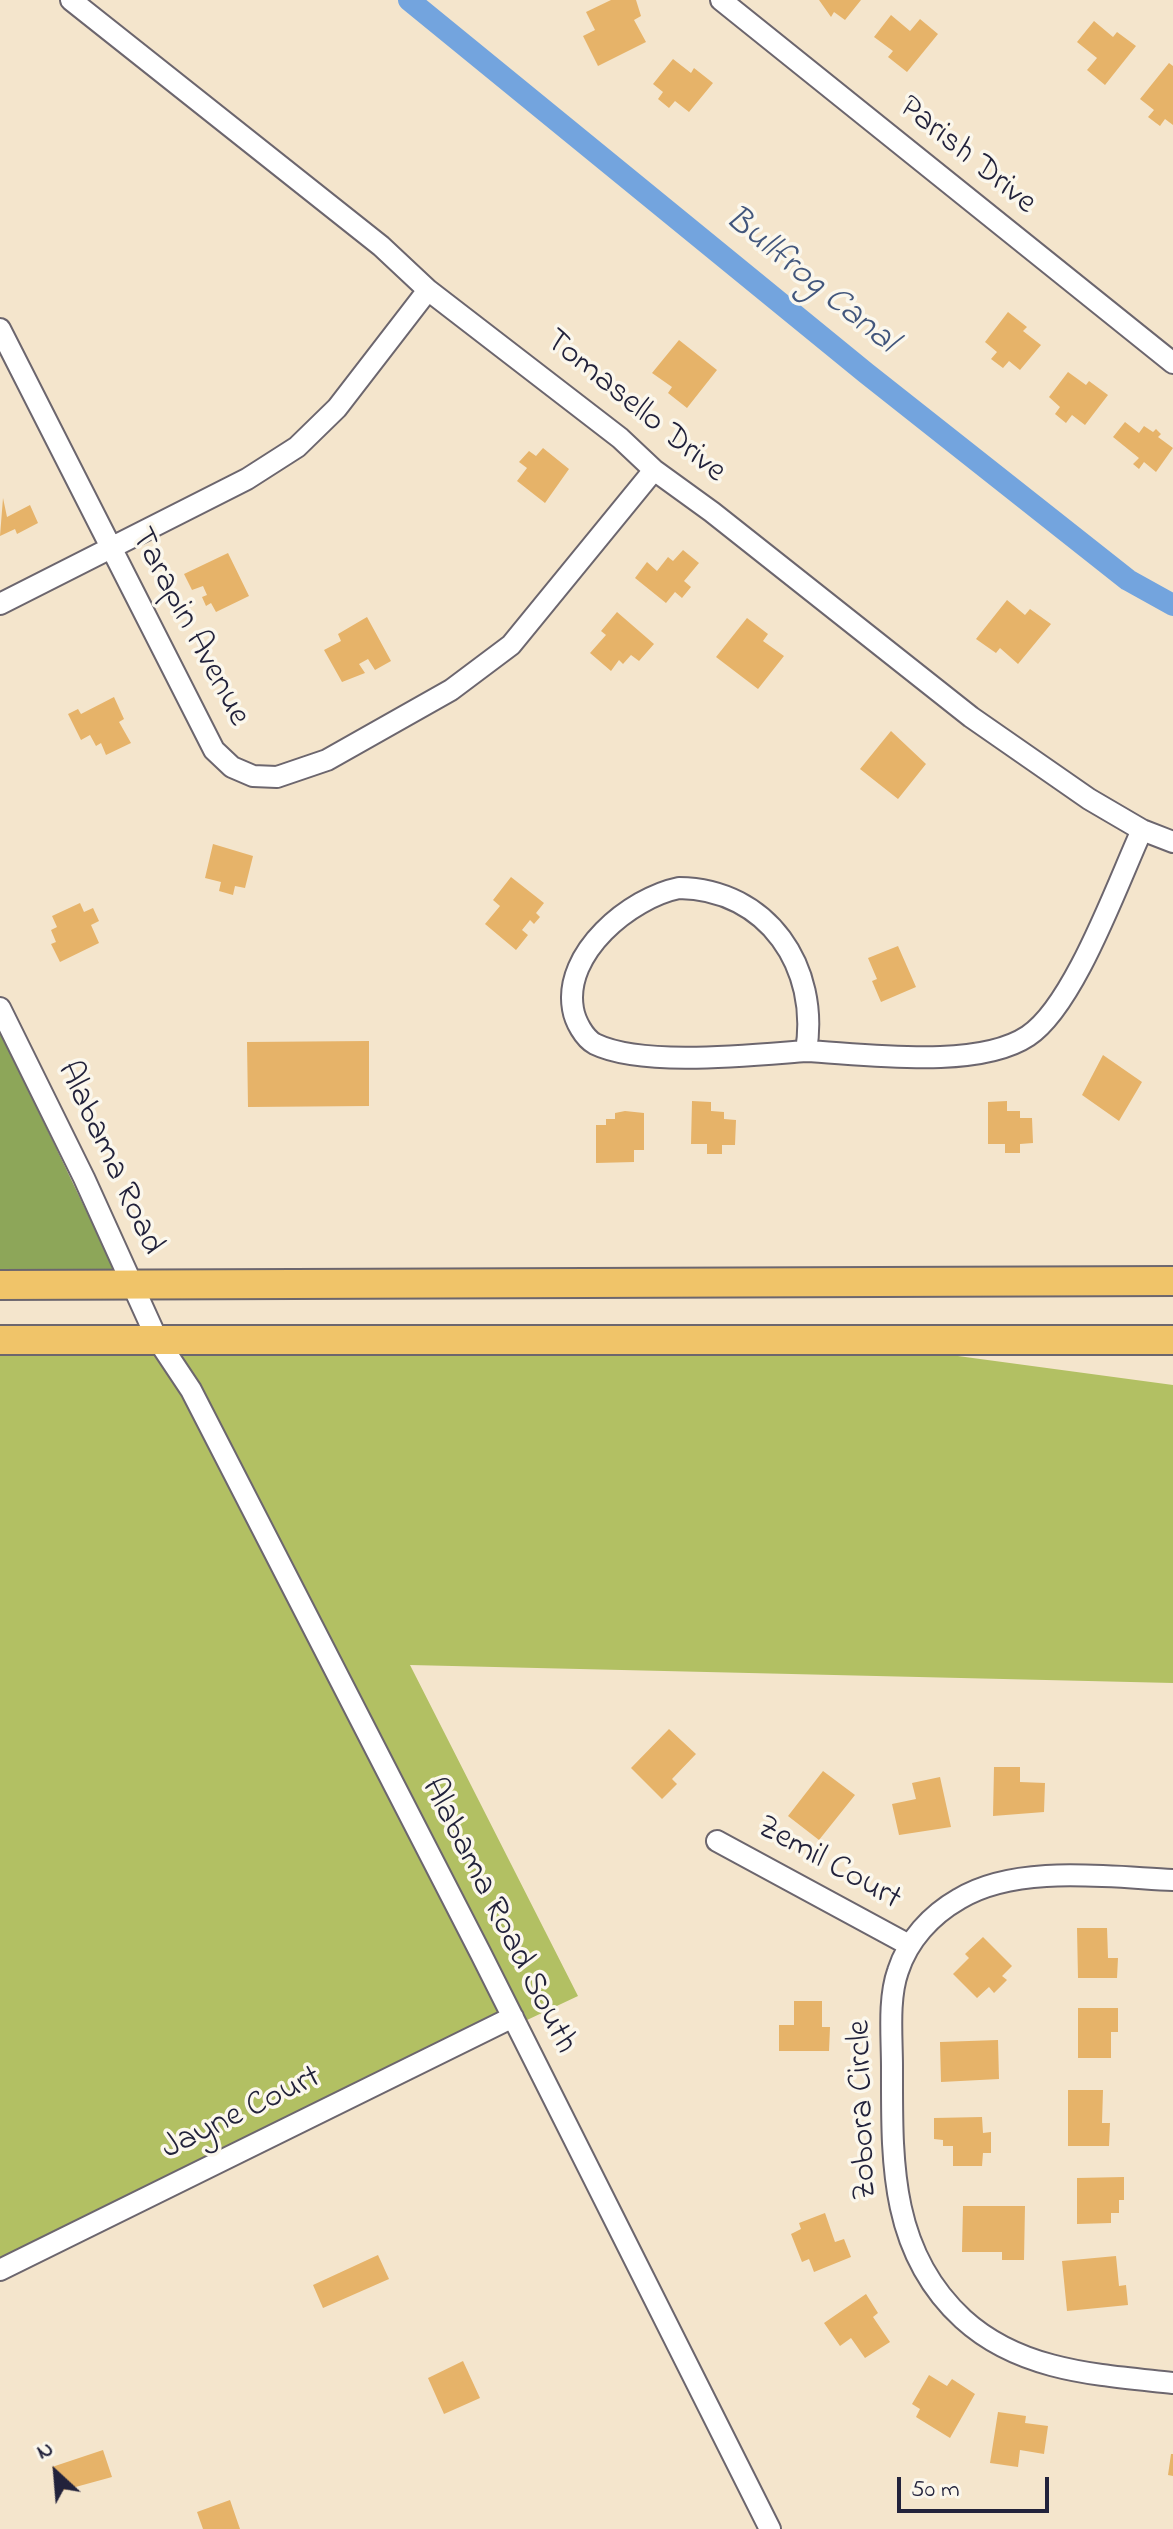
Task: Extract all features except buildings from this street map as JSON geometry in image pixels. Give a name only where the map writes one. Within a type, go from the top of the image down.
[{"type":"highway","points":[[0,1285],[1173,1281]]},
{"type":"highway","points":[[0,1340],[1173,1340]]},
{"type":"street","name":"Tomasello Drive","points":[[71,0],[381,246],[428,290],[562,391],[654,470],[1033,762],[1142,830],[1173,842]]},
{"type":"street","name":"Parish Drive","points":[[721,0],[1173,363]]},
{"type":"street","points":[[0,604],[247,479],[297,447],[337,408],[428,290]]},
{"type":"street","name":"Tarapin Avenue","points":[[0,329],[214,750],[232,767],[253,776],[277,777],[327,760],[382,732],[451,690],[511,645],[654,470]]},
{"type":"street","points":[[806,1051],[808,999],[801,972],[789,948],[752,911],[730,897],[704,889],[654,893],[625,911],[588,952],[575,975],[571,997],[575,1019],[591,1042],[621,1054],[735,1056],[806,1051],[973,1053],[1027,1038],[1045,1023],[1058,1005],[1094,936],[1142,830]]},
{"type":"street","name":"Alabama Road","points":[[0,1008],[157,1339]]},
{"type":"street","name":"Alabama Road South","points":[[157,1339],[191,1390],[513,2017],[770,2529]]},
{"type":"street","name":"Zemil Court","points":[[717,1841],[909,1945]]},
{"type":"street","name":"Zobora Circle","points":[[1173,1880],[1014,1879],[962,1897],[943,1909],[909,1945],[897,1973],[892,2147],[896,2198],[918,2262],[946,2302],[965,2321],[1016,2354],[1061,2369],[1173,2383]]},
{"type":"street","name":"Jayne Court","points":[[0,2270],[513,2017]]},
{"type":"green space","points":[[0,1031],[116,1273],[0,1273]]},
{"type":"green space","points":[[0,1352],[943,1354],[1173,1385],[1173,1683],[410,1665],[578,1996],[372,2093],[159,2181],[0,2259]]},
{"type":"waterway","name":"Bullfrog Canal","points":[[409,0],[866,373],[1128,580],[1173,605]]}]
